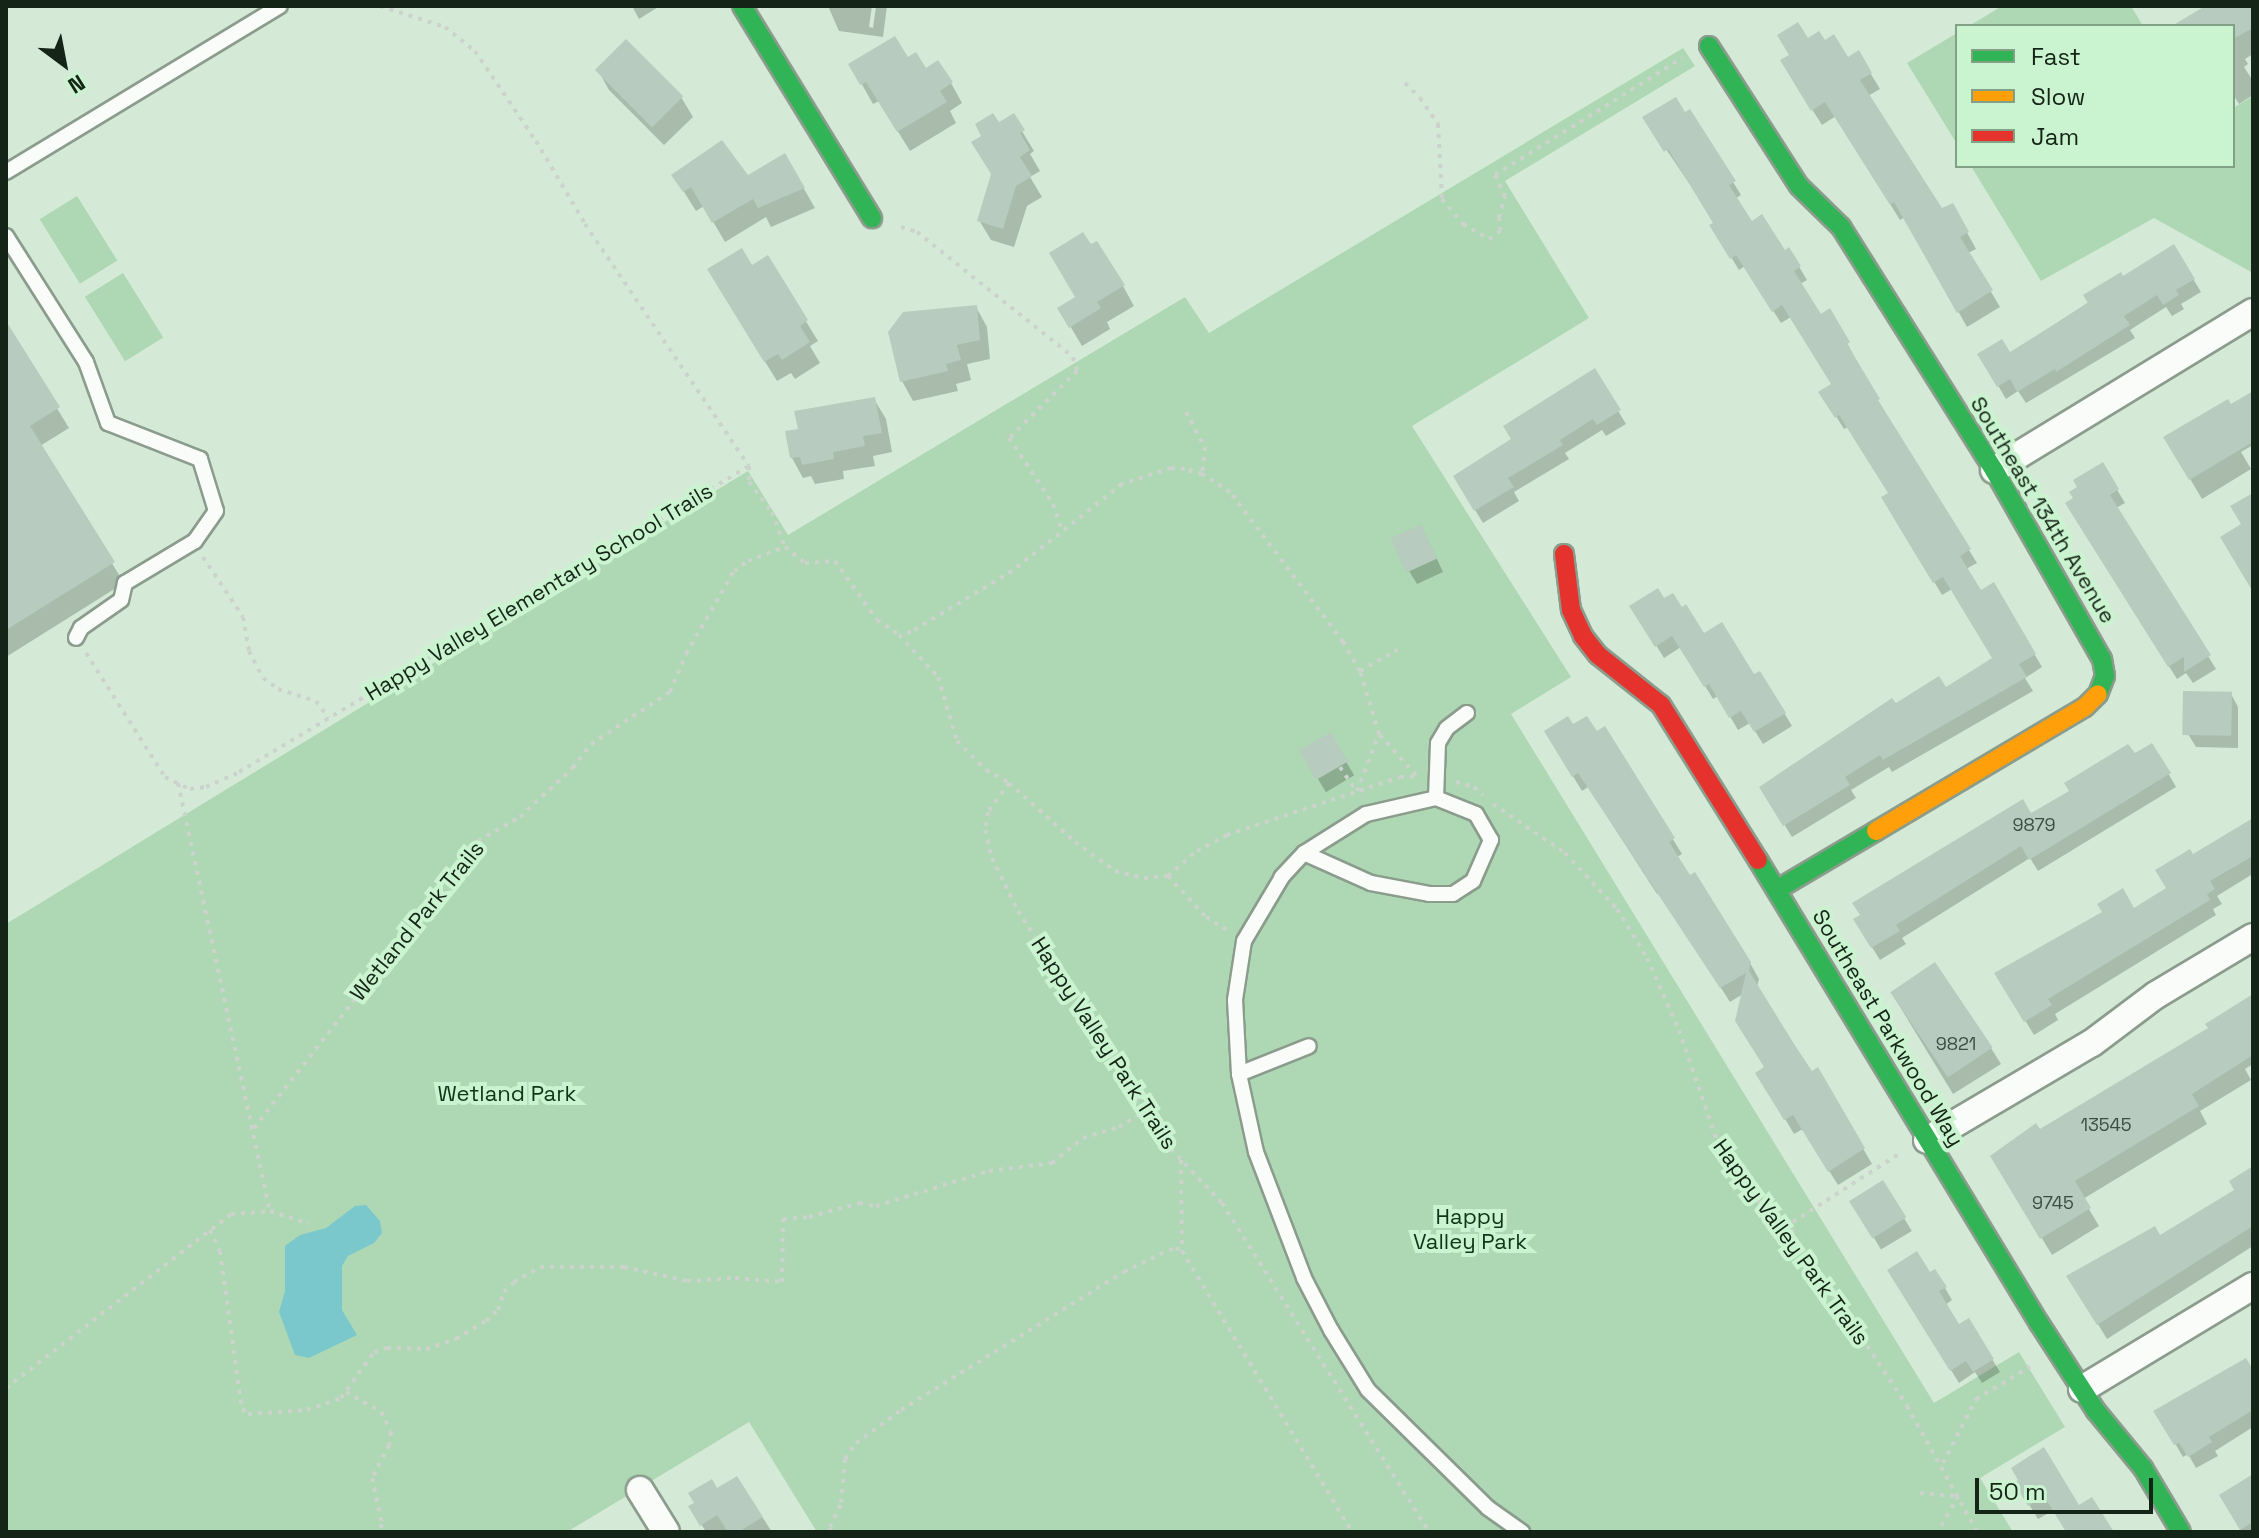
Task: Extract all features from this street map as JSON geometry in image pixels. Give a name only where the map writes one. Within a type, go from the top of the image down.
[{"type":"street","points":[[742,6],[872,218]]},
{"type":"street","name":"Southeast 134th Avenue","points":[[1709,46],[1799,186],[1841,227],[1994,470],[2102,659],[2105,676],[2100,692],[2085,707],[1778,889]]},
{"type":"street","points":[[1994,470],[2253,312]]},
{"type":"street","name":"Southeast Parkwood Way","points":[[1564,554],[1571,610],[1583,636],[1598,655],[1661,705],[1778,889],[1926,1138],[2082,1389],[2114,1435],[2143,1468],[2181,1532]]},
{"type":"street","points":[[1926,1138],[2092,1043],[2156,995],[2253,937]]},
{"type":"street","points":[[2082,1389],[2253,1286]]},
{"type":"street","points":[[640,1490],[666,1532]]},
{"type":"lane","points":[[6,172],[280,6]]},
{"type":"lane","points":[[6,236],[86,362],[108,423],[200,459],[216,511],[195,541],[125,583],[121,600],[81,628],[76,638]]},
{"type":"lane","points":[[1436,798],[1438,743],[1447,728],[1467,713]]},
{"type":"lane","points":[[1304,853],[1371,883],[1429,894],[1453,894],[1473,881],[1491,840],[1476,814],[1436,798],[1366,814],[1304,853],[1282,877],[1244,941],[1235,1000],[1239,1074],[1256,1152],[1304,1278],[1368,1390],[1488,1508],[1522,1532]]},
{"type":"lane","points":[[1239,1074],[1309,1046]]},
{"type":"path","points":[[380,6],[445,27],[475,51],[536,141],[585,224],[749,466],[749,482],[772,512],[785,547],[805,563],[835,561],[877,620],[899,635],[938,677],[957,741],[986,770],[1009,783],[1103,865],[1144,878],[1168,876],[1197,851],[1227,835],[1400,777],[1416,775],[1379,734],[1360,671],[1343,642],[1230,492],[1202,474],[1171,468],[1122,484],[1012,571],[911,632],[899,635]]},
{"type":"path","points":[[1405,83],[1438,124],[1442,199],[1463,224],[1489,239],[1500,231],[1499,218],[1505,197],[1495,175],[1683,57],[1709,46]]},
{"type":"path","points":[[917,232],[1073,357],[1077,371],[1009,438],[1053,504],[1062,530]]},
{"type":"path","points":[[1186,412],[1205,447],[1202,474]]},
{"type":"path","name":"Happy Valley Elementary School Trails","points":[[178,783],[190,789],[206,787],[239,772],[749,466]]},
{"type":"path","points":[[195,541],[243,617],[249,651],[263,678],[278,689],[316,701],[329,718]]},
{"type":"path","name":"Wetland Park Trails","points":[[254,1128],[478,841],[520,817],[573,768],[591,744],[670,692],[686,654],[734,571],[748,561],[785,547]]},
{"type":"path","points":[[76,638],[165,777],[178,783],[270,1211]]},
{"type":"path","points":[[1360,671],[1397,650]]},
{"type":"path","points":[[1357,792],[1379,734]]},
{"type":"path","points":[[1340,767],[1357,792]]},
{"type":"path","name":"Happy Valley Park Trails","points":[[1438,779],[1474,787],[1497,808],[1522,821],[1565,853],[1617,909],[1647,958],[1679,1030],[1721,1153],[1834,1296],[1942,1464],[1977,1532]]},
{"type":"path","name":"Happy Valley Park Trails","points":[[1009,783],[985,820],[992,858],[1018,911],[1146,1111],[1181,1160],[1222,1203],[1429,1532]]},
{"type":"path","points":[[1168,876],[1206,917],[1244,941]]},
{"type":"path","points":[[210,1230],[220,1251],[242,1409],[248,1414],[307,1410],[332,1404],[346,1392],[364,1362],[374,1352],[387,1348],[426,1349],[456,1339],[486,1321],[498,1310],[504,1292],[514,1282],[540,1267],[624,1267],[687,1281],[735,1278],[782,1282],[783,1219],[809,1217],[859,1203],[876,1206],[989,1171],[1052,1163],[1083,1138],[1119,1127],[1146,1111]]},
{"type":"path","points":[[1773,1221],[1793,1222],[1926,1138]]},
{"type":"path","points":[[1181,1160],[1182,1251],[1352,1532]]},
{"type":"path","points":[[6,1388],[231,1214],[270,1211],[309,1224]]},
{"type":"path","points":[[1791,1243],[1793,1222]]},
{"type":"path","points":[[830,1530],[841,1503],[845,1459],[856,1443],[871,1431],[1124,1272],[1169,1250],[1176,1248],[1182,1251]]},
{"type":"path","points":[[1942,1464],[1976,1399],[2035,1364]]},
{"type":"path","points":[[346,1392],[381,1412],[391,1432],[389,1445],[372,1478],[382,1524],[379,1532]]},
{"type":"path","points":[[1920,1493],[1958,1496],[1938,1532]]},
{"type":"green space","points":[[2002,6],[2131,6],[2142,24],[1972,24]]},
{"type":"green space","points":[[1955,34],[1955,141],[1907,63]]},
{"type":"green space","points":[[1683,48],[1695,66],[1505,181],[1589,318],[1412,426],[1571,677],[1511,714],[1934,1403],[2019,1352],[2065,1427],[1980,1478],[2013,1532],[817,1532],[749,1422],[567,1532],[6,1532],[6,924],[748,471],[788,535],[1185,297],[1209,333]]},
{"type":"green space","points":[[2253,96],[2253,273],[2154,218],[2041,281],[1972,168],[2235,168],[2235,107]]},
{"type":"green space","points":[[77,196],[117,260],[80,284],[40,219]]},
{"type":"green space","points":[[123,273],[163,337],[125,361],[85,297]]},
{"type":"water","points":[[366,1205],[380,1221],[382,1233],[374,1243],[348,1256],[342,1266],[342,1310],[357,1335],[309,1358],[295,1355],[279,1312],[285,1291],[285,1246],[300,1235],[326,1228],[355,1206]]},
{"type":"building","points":[[2205,6],[2253,6],[2253,28],[2235,38],[2235,24],[2175,24]]},
{"type":"building","points":[[1798,22],[1808,38],[1819,31],[1825,40],[1834,34],[1848,57],[1859,50],[1872,73],[1860,80],[1942,208],[1953,203],[1969,232],[1960,237],[1993,290],[1957,313],[1894,202],[1890,205],[1825,102],[1811,111],[1780,60],[1789,55],[1777,35]]},
{"type":"building","points":[[895,36],[908,57],[916,52],[926,68],[938,60],[953,82],[940,91],[947,102],[897,132],[866,82],[860,85],[848,64]]},
{"type":"building","points":[[626,39],[683,96],[652,127],[595,70]]},
{"type":"building","points":[[1676,97],[1685,112],[1690,109],[1736,181],[1729,185],[1752,221],[1762,214],[1785,250],[1789,247],[1801,266],[1794,271],[1821,314],[1830,308],[1878,400],[1971,549],[1960,556],[1981,590],[1994,582],[2036,654],[2019,664],[2027,677],[1883,760],[1880,755],[1845,777],[1850,785],[1783,826],[1759,787],[1892,698],[1896,703],[1939,676],[1946,687],[1992,658],[1943,577],[1933,583],[1881,497],[1888,493],[1839,415],[1835,418],[1818,392],[1831,384],[1782,305],[1772,312],[1736,255],[1730,259],[1709,225],[1713,223],[1668,149],[1664,152],[1642,117]]},
{"type":"building","points":[[993,113],[999,122],[1014,113],[1025,130],[1020,133],[1030,150],[1020,157],[1032,176],[1016,186],[1003,229],[977,221],[991,174],[971,142],[981,136],[975,124]]},
{"type":"building","points":[[722,140],[748,175],[785,153],[805,188],[758,208],[753,199],[712,223],[691,187],[683,192],[671,175]]},
{"type":"building","points":[[1083,232],[1091,244],[1097,241],[1125,285],[1097,302],[1101,308],[1069,328],[1057,308],[1075,297],[1049,253]]},
{"type":"building","points":[[2174,244],[2195,279],[2176,290],[2179,295],[2163,305],[2157,295],[2124,316],[2130,325],[2056,372],[2055,369],[2017,392],[2010,379],[1997,387],[1977,354],[2002,339],[2010,352],[2088,303],[2083,295],[2121,272],[2123,276]]},
{"type":"building","points":[[742,248],[752,265],[768,255],[808,320],[800,326],[810,342],[782,360],[778,354],[764,362],[707,269]]},
{"type":"building","points":[[977,305],[980,340],[957,345],[961,360],[946,364],[948,371],[900,382],[888,332],[903,312]]},
{"type":"building","points":[[6,321],[60,407],[30,426],[115,562],[6,630]]},
{"type":"building","points":[[1595,368],[1621,410],[1597,425],[1593,419],[1560,440],[1563,445],[1508,478],[1514,487],[1474,511],[1453,476],[1511,439],[1503,426]]},
{"type":"building","points":[[2253,391],[2253,442],[2189,480],[2163,437],[2228,399],[2231,404]]},
{"type":"building","points":[[875,397],[882,433],[863,436],[865,446],[833,452],[834,459],[802,465],[800,457],[790,458],[785,431],[798,429],[794,411]]},
{"type":"building","points":[[2103,462],[2119,489],[2110,495],[2211,655],[2184,672],[2184,657],[2168,667],[2065,503],[2073,498],[2069,492],[2077,487],[2073,480]]},
{"type":"building","points":[[2253,493],[2253,592],[2220,537],[2241,524],[2230,506]]},
{"type":"building","points":[[1421,524],[1437,558],[1406,573],[1390,538]]},
{"type":"building","points":[[1658,588],[1664,598],[1673,593],[1682,607],[1686,604],[1704,633],[1722,622],[1754,674],[1760,671],[1786,713],[1754,732],[1741,711],[1729,718],[1709,684],[1704,687],[1672,636],[1655,647],[1629,606]]},
{"type":"building","points":[[2183,691],[2232,692],[2231,736],[2182,735]]},
{"type":"building","points":[[1568,716],[1573,724],[1587,716],[1597,731],[1605,726],[1675,838],[1669,842],[1690,875],[1695,872],[1751,962],[1749,971],[1812,1071],[1818,1067],[1865,1148],[1828,1172],[1793,1115],[1784,1120],[1755,1073],[1764,1067],[1735,1021],[1746,973],[1720,988],[1578,773],[1572,777],[1544,731]]},
{"type":"building","points":[[1331,732],[1348,761],[1316,780],[1299,751]]},
{"type":"building","points":[[2152,743],[2171,773],[2029,860],[2021,846],[1896,925],[1900,931],[1871,948],[1853,919],[1860,915],[1852,903],[2023,799],[2031,813],[2069,791],[2064,783],[2128,744],[2135,753]]},
{"type":"building","points":[[2253,818],[2253,856],[2210,881],[2215,889],[2207,894],[2210,900],[2048,999],[2052,1005],[2024,1022],[1994,973],[2102,912],[2097,904],[2123,888],[2134,908],[2166,888],[2155,870],[2190,849],[2193,854]]},
{"type":"building","points":[[1935,962],[1993,1047],[1948,1078],[1890,992]]},
{"type":"building","points":[[2253,994],[2253,1055],[2192,1094],[2199,1106],[2075,1181],[2091,1208],[2040,1239],[1990,1156],[2036,1123],[2040,1129],[2208,1028],[2205,1024]]},
{"type":"building","points":[[2253,1166],[2253,1226],[2097,1325],[2066,1276],[2155,1226],[2160,1235],[2234,1190],[2229,1181]]},
{"type":"building","points":[[1883,1180],[1906,1217],[1872,1239],[1849,1201]]},
{"type":"building","points":[[1917,1251],[1930,1272],[1935,1269],[1947,1287],[1939,1291],[1959,1324],[1969,1318],[1994,1359],[1973,1372],[1966,1361],[1950,1371],[1887,1270]]},
{"type":"building","points":[[2246,1358],[2253,1370],[2253,1410],[2209,1437],[2212,1442],[2188,1457],[2179,1443],[2174,1445],[2153,1411]]},
{"type":"building","points":[[2044,1447],[2079,1505],[2092,1497],[2114,1532],[2066,1532],[2044,1496],[2028,1506],[2014,1483],[2018,1480],[2011,1468]]},
{"type":"building","points":[[2253,1474],[2253,1522],[2240,1530],[2219,1495]]},
{"type":"building","points":[[737,1476],[763,1517],[738,1532],[728,1532],[717,1515],[700,1526],[688,1506],[694,1503],[688,1493],[712,1479],[717,1488]]},
{"type":"traffic: fast","points":[[742,6],[872,218]]},
{"type":"traffic: fast","points":[[1709,46],[1799,186],[1841,227],[1994,470],[2102,659],[2105,676],[2098,694]]},
{"type":"traffic: fast","points":[[1778,889],[1876,831]]},
{"type":"traffic: fast","points":[[1758,860],[2039,1323],[2096,1411],[2143,1468],[2181,1532]]},
{"type":"traffic: slow","points":[[1876,831],[2085,707],[2098,694]]},
{"type":"traffic: jam","points":[[1564,554],[1571,610],[1583,636],[1598,655],[1661,705],[1758,860]]},
{"type":"park label","name":"Wetland Park","points":[[507,1094]]},
{"type":"park label","name":"Happy Valley Park","points":[[1470,1228]]}]
